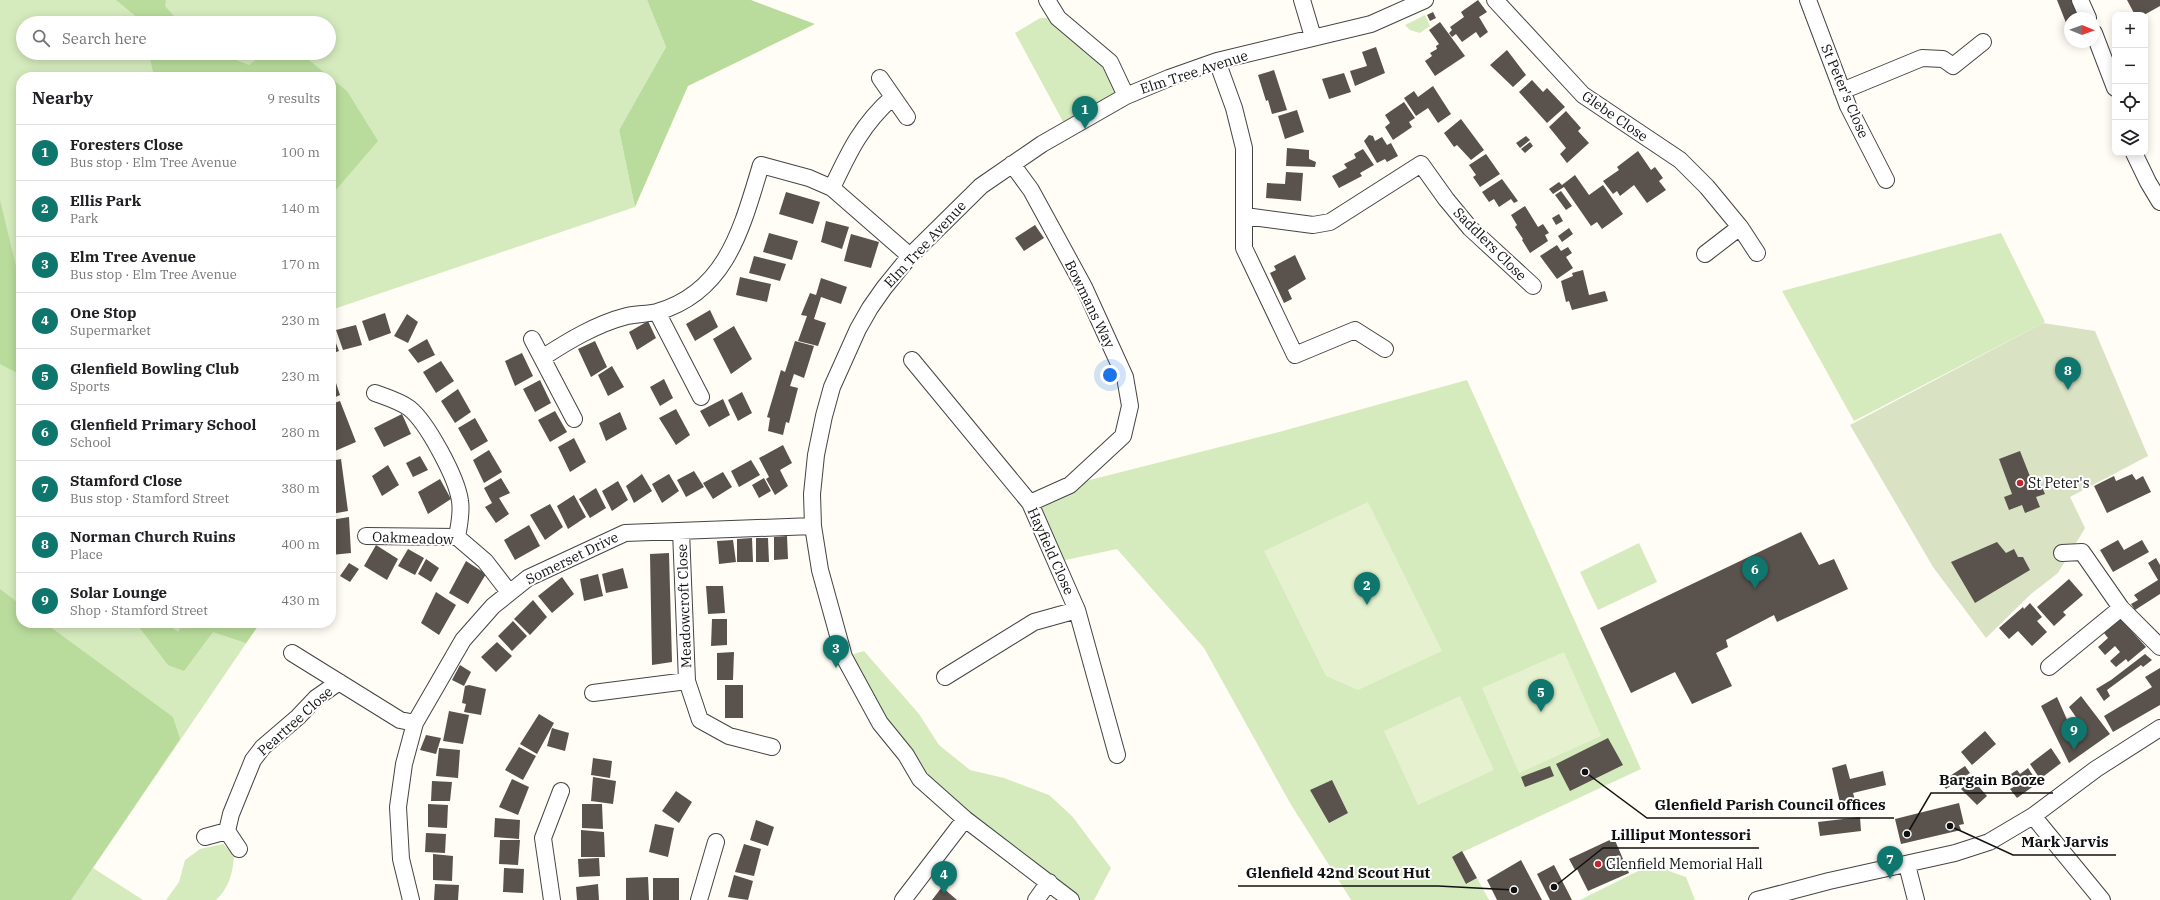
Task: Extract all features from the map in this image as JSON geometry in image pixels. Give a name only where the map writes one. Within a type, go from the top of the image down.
[{"type":"street","points":[[1047,0],[1058,18],[1110,62],[1126,96]]},
{"type":"street","points":[[1302,0],[1312,37]]},
{"type":"street","name":"Elm Tree Avenue","points":[[1071,900],[965,819],[920,779],[906,755],[880,723],[844,657],[820,570],[813,526],[812,494],[816,455],[832,387],[846,355],[867,314],[884,288],[910,256],[981,186],[1042,144],[1126,96],[1169,78],[1217,62],[1312,37],[1371,24],[1424,0]]},
{"type":"street","name":"Glebe Close","points":[[1494,0],[1583,95],[1680,160],[1707,187],[1740,226],[1757,253]]},
{"type":"street","name":"St Peter's Close","points":[[1808,0],[1842,91],[1886,180]]},
{"type":"street","points":[[2080,0],[2085,12]]},
{"type":"street","points":[[1842,91],[1922,58],[1943,59],[1953,66],[1983,42]]},
{"type":"street","points":[[2100,48],[2113,84]]},
{"type":"street","points":[[1217,62],[1234,108],[1244,148],[1246,216],[1244,248],[1295,355],[1355,330],[1385,349]]},
{"type":"street","points":[[880,78],[907,117]]},
{"type":"street","points":[[832,188],[850,150],[867,123],[893,97]]},
{"type":"street","points":[[2135,156],[2160,202]]},
{"type":"street","points":[[542,358],[558,347],[598,326],[627,316],[657,312],[683,301],[698,291],[724,262],[734,246],[742,226],[755,164],[809,178],[832,188],[910,256]]},
{"type":"street","name":"Bowmans Way","points":[[1012,164],[1031,190],[1084,287],[1125,377],[1130,406],[1123,436],[1070,485],[1030,503]]},
{"type":"street","name":"Saddlers Close","points":[[1246,216],[1313,225],[1330,222],[1421,164],[1446,199],[1470,228],[1533,286]]},
{"type":"street","points":[[1705,254],[1740,226]]},
{"type":"street","points":[[657,312],[701,397]]},
{"type":"street","points":[[532,339],[574,419]]},
{"type":"street","name":"Hayfield Close","points":[[912,360],[1030,503],[1077,610],[1117,754]]},
{"type":"street","points":[[375,393],[409,408],[426,427],[452,476],[460,498],[461,511],[457,537]]},
{"type":"street","name":"Somerset Drive","points":[[411,900],[401,859],[398,806],[404,764],[415,724],[463,640],[493,606],[528,578],[625,533],[813,526]]},
{"type":"street","name":"Meadowcroft Close","points":[[681,530],[686,681],[700,720],[728,736],[772,747]]},
{"type":"street","name":"Oakmeadow","points":[[366,536],[457,537],[485,561],[509,592]]},
{"type":"street","points":[[2062,554],[2082,552],[2121,608],[2160,647]]},
{"type":"street","points":[[2048,667],[2121,608]]},
{"type":"street","points":[[945,677],[1034,622],[1077,610]]},
{"type":"street","name":"Peartree Close","points":[[292,653],[400,720],[415,724]]},
{"type":"street","name":"Meadowcroft Close","points":[[593,693],[686,681]]},
{"type":"street","name":"Peartree Close","points":[[227,830],[231,814],[253,760],[260,751],[316,698],[338,682]]},
{"type":"street","points":[[1757,900],[1829,881],[1955,854],[1989,842],[2033,816],[2096,769],[2160,728]]},
{"type":"street","points":[[552,900],[543,838],[561,791]]},
{"type":"street","points":[[2033,816],[2102,900]]},
{"type":"street","points":[[906,899],[965,819]]},
{"type":"street","points":[[205,837],[227,830],[239,849]]},
{"type":"street","points":[[699,900],[716,842]]},
{"type":"street","points":[[1907,865],[1916,900]]},
{"type":"street","points":[[1036,900],[1049,882]]},
{"type":"green space","points":[[0,0],[647,0],[666,47],[619,130],[635,207],[336,308],[336,72],[16,72],[16,628],[257,628],[93,868],[143,900],[0,900]]},
{"type":"green space","points":[[116,0],[166,0],[165,6],[174,16],[135,16]]},
{"type":"green space","points":[[647,0],[751,0],[815,24],[688,86],[635,207],[619,130],[666,47]]},
{"type":"green space","points":[[1425,15],[1430,26],[1420,33],[1410,30],[1405,25]]},
{"type":"green space","points":[[1040,18],[1058,18],[1112,66],[1126,96],[1067,129],[1015,33]]},
{"type":"green space","points":[[150,60],[236,60],[249,65],[256,60],[309,60],[324,72],[153,72]]},
{"type":"green space","points":[[336,82],[347,91],[378,141],[336,190]]},
{"type":"green space","points":[[0,200],[16,266],[16,372],[0,364]]},
{"type":"green space","points":[[2001,233],[2045,322],[1854,421],[1782,291]]},
{"type":"green space","points":[[2043,323],[2095,331],[2148,456],[2070,497],[2085,528],[2058,573],[2031,594],[1986,638],[1933,567],[1850,425]]},
{"type":"green space","points":[[1467,380],[1641,769],[1452,857],[1467,884],[1477,878],[1489,900],[1351,900],[1290,803],[1204,648],[1117,549],[1056,562],[1030,503],[1070,485],[1279,432]]},
{"type":"green space","points":[[1368,502],[1442,651],[1358,690],[1326,676],[1264,551]]},
{"type":"green space","points":[[1639,543],[1657,582],[1598,610],[1580,572]]},
{"type":"green space","points":[[0,589],[16,601],[16,628],[52,628],[173,717],[180,739],[71,900],[0,900]]},
{"type":"green space","points":[[140,628],[173,628],[178,632],[180,628],[256,628],[246,643],[213,632],[184,671],[168,665]]},
{"type":"green space","points":[[864,651],[919,714],[939,745],[970,770],[1004,778],[1049,795],[1072,816],[1111,868],[1094,900],[1070,900],[928,787],[844,657]]},
{"type":"green space","points":[[1564,652],[1601,736],[1519,773],[1482,688]]},
{"type":"green space","points":[[1460,696],[1494,770],[1418,805],[1384,731]]},
{"type":"green space","points":[[223,844],[234,855],[230,880],[216,900],[166,900],[179,882],[185,860],[200,849]]},
{"type":"green space","points":[[1662,861],[1669,871],[1686,877],[1695,900],[1580,900],[1634,873]]},
{"type":"building","points":[[1478,0],[1487,12],[1479,17],[1488,32],[1480,38],[1476,32],[1462,42],[1456,34],[1452,37],[1449,33],[1452,30],[1450,27],[1464,17],[1461,12]]},
{"type":"building","points":[[2057,0],[2074,0],[2079,12],[2064,12],[2064,18]]},
{"type":"building","points":[[2127,0],[2160,0],[2160,6],[2148,13],[2133,12]]},
{"type":"building","points":[[1433,12],[1436,18],[1430,21],[1427,15]]},
{"type":"building","points":[[1440,22],[1465,56],[1435,76],[1425,61],[1432,56],[1430,53],[1437,49],[1436,46],[1439,44],[1429,30]]},
{"type":"building","points":[[1376,47],[1385,73],[1355,86],[1350,71],[1367,66],[1362,52]]},
{"type":"building","points":[[1507,50],[1526,75],[1513,87],[1490,65]]},
{"type":"building","points":[[1274,70],[1287,110],[1272,114],[1268,100],[1266,101],[1258,75]]},
{"type":"building","points":[[1344,73],[1351,92],[1329,99],[1322,79]]},
{"type":"building","points":[[1532,80],[1543,92],[1547,88],[1565,107],[1547,123],[1519,92]]},
{"type":"building","points":[[1433,86],[1451,114],[1438,123],[1428,108],[1416,116],[1404,98],[1414,91],[1418,97]]},
{"type":"building","points":[[1404,102],[1415,118],[1409,122],[1412,127],[1393,140],[1385,127],[1390,123],[1385,115]]},
{"type":"building","points":[[1297,110],[1304,132],[1285,139],[1278,116]]},
{"type":"building","points":[[1566,111],[1581,128],[1578,131],[1589,143],[1567,163],[1560,154],[1566,148],[1549,127]]},
{"type":"building","points":[[1461,119],[1484,150],[1471,160],[1457,145],[1454,147],[1444,133]]},
{"type":"building","points":[[1369,135],[1373,136],[1375,141],[1382,137],[1387,145],[1391,143],[1398,156],[1387,162],[1385,159],[1377,163],[1364,141]]},
{"type":"building","points":[[1526,136],[1530,140],[1520,148],[1516,143]]},
{"type":"building","points":[[1530,142],[1533,146],[1525,153],[1521,149]]},
{"type":"building","points":[[1287,148],[1309,150],[1309,159],[1316,162],[1315,167],[1286,166]]},
{"type":"building","points":[[1363,149],[1374,165],[1360,173],[1362,176],[1339,188],[1332,176],[1347,168],[1344,164],[1356,158],[1354,154]]},
{"type":"building","points":[[1638,151],[1651,170],[1655,167],[1663,178],[1659,181],[1666,190],[1647,203],[1634,185],[1620,196],[1617,191],[1613,194],[1603,181],[1619,170],[1617,167]]},
{"type":"building","points":[[1486,154],[1500,174],[1480,187],[1473,177],[1476,175],[1469,165]]},
{"type":"building","points":[[1286,172],[1303,173],[1301,201],[1266,198],[1267,183],[1285,184]]},
{"type":"building","points":[[1575,175],[1589,195],[1603,185],[1623,214],[1602,229],[1597,222],[1591,226],[1564,187],[1553,194],[1549,189],[1559,182],[1562,185]]},
{"type":"building","points":[[1502,179],[1518,201],[1514,203],[1511,199],[1499,207],[1494,199],[1489,202],[1482,192]]},
{"type":"building","points":[[1561,191],[1572,206],[1566,210],[1555,195]]},
{"type":"building","points":[[786,192],[820,202],[813,224],[779,214]]},
{"type":"building","points":[[1525,206],[1538,227],[1543,224],[1549,233],[1545,235],[1548,241],[1530,253],[1515,227],[1517,225],[1511,215]]},
{"type":"building","points":[[1559,214],[1563,221],[1556,225],[1552,218]]},
{"type":"building","points":[[826,221],[849,227],[842,249],[821,242]]},
{"type":"building","points":[[1035,225],[1044,238],[1024,251],[1015,238]]},
{"type":"building","points":[[1569,228],[1573,234],[1562,242],[1558,236]]},
{"type":"building","points":[[769,233],[798,241],[792,260],[763,252]]},
{"type":"building","points":[[851,234],[879,242],[871,268],[844,261]]},
{"type":"building","points":[[1557,245],[1561,251],[1568,247],[1572,253],[1566,257],[1573,268],[1557,279],[1540,256]]},
{"type":"building","points":[[1295,255],[1306,279],[1288,290],[1292,299],[1284,303],[1270,273],[1276,270],[1274,266]]},
{"type":"building","points":[[754,256],[786,264],[780,281],[749,273]]},
{"type":"building","points":[[1583,270],[1589,295],[1605,291],[1608,301],[1572,310],[1569,301],[1566,302],[1561,281],[1573,276],[1572,273]]},
{"type":"building","points":[[740,277],[771,284],[767,302],[736,295]]},
{"type":"building","points":[[821,278],[847,287],[841,304],[821,297],[814,319],[826,323],[818,346],[798,341],[807,316],[801,315],[810,293],[816,295]]},
{"type":"building","points":[[710,310],[718,327],[695,341],[686,324]]},
{"type":"building","points":[[385,313],[391,333],[369,341],[362,321]]},
{"type":"building","points":[[407,314],[418,322],[408,343],[394,336]]},
{"type":"building","points":[[648,321],[656,338],[637,350],[629,332]]},
{"type":"building","points":[[356,325],[362,345],[343,350],[336,330]]},
{"type":"building","points":[[734,326],[752,359],[731,374],[713,339]]},
{"type":"building","points":[[427,339],[435,355],[418,363],[408,350]]},
{"type":"building","points":[[595,341],[607,367],[591,377],[578,349]]},
{"type":"building","points":[[795,341],[814,346],[804,378],[794,374],[790,386],[798,388],[789,423],[786,422],[783,435],[768,431],[770,418],[767,417],[781,370],[785,372]]},
{"type":"building","points":[[336,343],[339,351],[336,352]]},
{"type":"building","points":[[522,353],[533,376],[515,386],[505,361]]},
{"type":"building","points":[[441,361],[454,381],[436,393],[423,372]]},
{"type":"building","points":[[612,366],[624,387],[608,396],[598,375]]},
{"type":"building","points":[[664,379],[673,398],[660,406],[650,387]]},
{"type":"building","points":[[540,380],[551,403],[535,412],[523,389]]},
{"type":"building","points":[[336,383],[340,395],[336,397]]},
{"type":"building","points":[[458,389],[471,412],[455,423],[441,401]]},
{"type":"building","points":[[742,392],[752,413],[738,421],[728,400]]},
{"type":"building","points":[[723,399],[730,415],[709,427],[700,411]]},
{"type":"building","points":[[340,401],[356,442],[336,451],[336,402]]},
{"type":"building","points":[[676,409],[690,435],[676,445],[659,418]]},
{"type":"building","points":[[555,411],[567,432],[550,442],[538,420]]},
{"type":"building","points":[[620,412],[627,429],[606,441],[599,423]]},
{"type":"building","points":[[402,414],[411,434],[384,447],[374,428]]},
{"type":"building","points":[[475,418],[488,441],[471,451],[458,428]]},
{"type":"building","points":[[574,438],[586,462],[570,472],[558,447]]},
{"type":"building","points":[[783,445],[792,463],[780,470],[788,486],[775,495],[766,479],[769,477],[759,458]]},
{"type":"building","points":[[489,450],[502,472],[484,483],[473,460]]},
{"type":"building","name":"St Peter's","points":[[2020,451],[2033,484],[2040,482],[2045,494],[2036,497],[2040,507],[2025,513],[2022,505],[2009,510],[2004,497],[2012,494],[1999,459]]},
{"type":"building","points":[[420,456],[428,470],[413,477],[406,463]]},
{"type":"building","points":[[341,459],[348,511],[336,513],[336,460]]},
{"type":"building","points":[[751,460],[760,475],[739,487],[731,471]]},
{"type":"building","points":[[388,465],[399,485],[382,496],[372,476]]},
{"type":"building","points":[[694,471],[704,487],[686,497],[677,480]]},
{"type":"building","points":[[723,472],[732,487],[713,499],[703,483]]},
{"type":"building","points":[[642,474],[652,491],[634,503],[626,486]]},
{"type":"building","points":[[669,474],[679,491],[662,503],[652,484]]},
{"type":"building","points":[[2132,474],[2136,480],[2143,476],[2151,492],[2107,513],[2094,486],[2114,476],[2116,481]]},
{"type":"building","points":[[501,478],[510,493],[499,498],[509,514],[496,523],[485,507],[492,503],[484,488]]},
{"type":"building","points":[[764,478],[771,491],[759,498],[752,485]]},
{"type":"building","points":[[440,479],[451,499],[428,514],[418,492]]},
{"type":"building","points":[[618,481],[628,500],[612,511],[602,491]]},
{"type":"building","points":[[596,488],[606,508],[590,518],[579,499]]},
{"type":"building","points":[[574,495],[586,517],[568,529],[557,506]]},
{"type":"building","points":[[550,504],[563,527],[545,540],[530,515]]},
{"type":"building","points":[[349,517],[351,553],[336,554],[336,519]]},
{"type":"building","points":[[529,525],[540,546],[515,560],[504,540]]},
{"type":"building","points":[[1801,532],[1819,565],[1834,559],[1848,589],[1777,622],[1774,615],[1726,640],[1728,647],[1716,653],[1732,686],[1692,704],[1675,672],[1631,693],[1600,628]]},
{"type":"building","points":[[787,536],[788,559],[774,560],[774,537]]},
{"type":"building","points":[[752,538],[753,562],[737,562],[737,539]]},
{"type":"building","points":[[756,538],[768,538],[769,562],[756,562]]},
{"type":"building","points":[[733,540],[736,562],[719,564],[717,541]]},
{"type":"building","points":[[2118,540],[2124,550],[2142,540],[2149,552],[2113,572],[2100,550]]},
{"type":"building","points":[[1997,542],[2006,553],[2014,549],[2018,557],[2023,557],[2030,570],[1975,603],[1951,562]]},
{"type":"building","points":[[376,545],[398,559],[387,580],[364,566]]},
{"type":"building","points":[[408,549],[424,558],[415,575],[398,566]]},
{"type":"building","points":[[669,553],[672,662],[652,665],[650,554]]},
{"type":"building","points":[[2156,558],[2160,565],[2160,594],[2135,610],[2131,604],[2138,600],[2134,595],[2158,580],[2148,563]]},
{"type":"building","points":[[426,559],[439,568],[431,582],[418,574]]},
{"type":"building","points":[[466,561],[486,574],[468,604],[449,593]]},
{"type":"building","points":[[349,563],[359,569],[350,582],[340,576]]},
{"type":"building","points":[[623,568],[628,588],[606,593],[602,574]]},
{"type":"building","points":[[598,574],[603,596],[584,601],[580,579]]},
{"type":"building","points":[[562,577],[574,594],[552,613],[538,596]]},
{"type":"building","points":[[2069,579],[2083,595],[2063,612],[2066,615],[2054,626],[2037,607]]},
{"type":"building","points":[[706,586],[723,586],[725,613],[708,614]]},
{"type":"building","points":[[436,592],[456,605],[439,635],[421,623]]},
{"type":"building","points":[[533,600],[547,617],[530,635],[514,619]]},
{"type":"building","points":[[2030,603],[2042,617],[2037,621],[2047,632],[2032,646],[2018,631],[2009,639],[1999,628],[2023,607],[2024,609]]},
{"type":"building","points":[[712,619],[727,619],[727,645],[711,646]]},
{"type":"building","points":[[2121,619],[2146,647],[2128,662],[2126,659],[2116,667],[2110,661],[2120,652],[2115,646],[2105,655],[2098,647],[2108,638],[2104,633]]},
{"type":"building","points":[[513,621],[527,636],[512,651],[498,636]]},
{"type":"building","points":[[497,642],[512,656],[496,672],[481,657]]},
{"type":"building","points":[[734,652],[733,680],[717,680],[717,653]]},
{"type":"building","points":[[2145,654],[2152,660],[2143,667],[2141,665],[2107,690],[2110,696],[2104,701],[2096,689],[2111,680]]},
{"type":"building","points":[[460,665],[471,672],[464,686],[452,680]]},
{"type":"building","points":[[2160,668],[2160,705],[2113,732],[2104,716],[2152,687],[2145,677]]},
{"type":"building","points":[[469,685],[486,689],[481,715],[464,712],[466,704],[462,703],[465,686]]},
{"type":"building","points":[[725,685],[743,685],[743,718],[725,718]]},
{"type":"building","points":[[2081,696],[2110,734],[2069,763],[2041,706],[2057,697],[2073,733],[2082,726],[2069,707]]},
{"type":"building","points":[[449,711],[469,715],[463,744],[443,741]]},
{"type":"building","points":[[539,714],[554,723],[537,754],[520,744]]},
{"type":"building","points":[[552,728],[569,733],[565,751],[547,746]]},
{"type":"building","points":[[1985,731],[1996,744],[1972,765],[1961,752]]},
{"type":"building","points":[[426,735],[441,738],[436,754],[420,750]]},
{"type":"building","points":[[1608,738],[1623,765],[1570,791],[1556,764]]},
{"type":"building","points":[[519,747],[536,756],[523,780],[505,770]]},
{"type":"building","points":[[439,748],[460,750],[458,778],[436,776]]},
{"type":"building","points":[[2051,748],[2061,763],[2040,779],[2030,764]]},
{"type":"building","points":[[593,758],[612,761],[610,778],[591,775]]},
{"type":"building","points":[[1846,764],[1850,779],[1883,771],[1886,785],[1853,793],[1856,803],[1841,807],[1832,768]]},
{"type":"building","points":[[1550,766],[1554,776],[1525,787],[1521,777]]},
{"type":"building","points":[[1965,766],[1970,773],[1946,789],[1941,782]]},
{"type":"building","points":[[2028,768],[2038,783],[2017,798],[2010,789],[2015,786],[2008,776],[2017,770],[2020,774]]},
{"type":"building","points":[[593,777],[616,781],[613,804],[591,801]]},
{"type":"building","points":[[512,779],[529,787],[518,815],[499,807]]},
{"type":"building","points":[[1972,779],[1987,796],[1977,805],[1961,789]]},
{"type":"building","points":[[1332,780],[1348,813],[1329,823],[1310,790]]},
{"type":"building","points":[[432,781],[452,782],[450,801],[431,801]]},
{"type":"building","points":[[676,791],[692,802],[679,823],[662,811]]},
{"type":"building","points":[[1959,803],[1964,824],[1959,825],[1961,830],[1901,844],[1895,819]]},
{"type":"building","points":[[428,804],[448,805],[447,828],[428,827]]},
{"type":"building","points":[[582,804],[602,804],[603,829],[582,828]]},
{"type":"building","points":[[1860,817],[1861,831],[1820,836],[1818,822]]},
{"type":"building","points":[[495,818],[520,820],[519,839],[494,837]]},
{"type":"building","points":[[756,820],[774,827],[768,846],[750,840]]},
{"type":"building","points":[[655,824],[674,828],[668,857],[649,852]]},
{"type":"building","points":[[581,830],[604,832],[605,857],[581,857]]},
{"type":"building","points":[[426,833],[446,834],[445,853],[425,852]]},
{"type":"building","name":"Glenfield Memorial Hall","points":[[1614,838],[1629,873],[1588,891],[1577,869],[1575,870],[1569,859]]},
{"type":"building","points":[[500,840],[520,840],[518,865],[499,864]]},
{"type":"building","points":[[744,844],[761,849],[754,876],[735,872]]},
{"type":"building","points":[[1462,851],[1477,878],[1466,884],[1452,857]]},
{"type":"building","points":[[433,854],[453,856],[452,881],[433,880]]},
{"type":"building","points":[[599,858],[600,876],[579,877],[578,859]]},
{"type":"building","points":[[1521,860],[1542,900],[1497,900],[1487,880]]},
{"type":"building","points":[[1554,865],[1572,900],[1550,900],[1537,874]]},
{"type":"building","points":[[504,868],[524,869],[523,893],[503,892]]},
{"type":"building","points":[[734,875],[753,881],[748,900],[728,897]]},
{"type":"building","points":[[648,877],[649,900],[626,900],[626,878]]},
{"type":"building","points":[[653,878],[679,878],[679,900],[653,900]]},
{"type":"building","points":[[435,884],[459,885],[458,900],[434,900]]},
{"type":"building","points":[[598,884],[599,900],[577,900],[576,887]]},
{"type":"building","points":[[942,887],[957,900],[932,900]]},
{"type":"place","name":"Foresters Close","points":[[1085,129]]},
{"type":"place","name":"Norman Church Ruins","points":[[2068,390]]},
{"type":"place","name":"St Peter's","points":[[2020,483]]},
{"type":"place","name":"Glenfield Primary School","points":[[1755,589]]},
{"type":"place","name":"Ellis Park","points":[[1367,605]]},
{"type":"place","name":"Elm Tree Avenue","points":[[836,668]]},
{"type":"place","name":"Glenfield Bowling Club","points":[[1541,712]]},
{"type":"place","name":"Solar Lounge","points":[[2074,750]]},
{"type":"place","name":"Glenfield Parish Council offices","points":[[1585,772]]},
{"type":"place","name":"Mark Jarvis","points":[[1950,826]]},
{"type":"place","name":"Bargain Booze","points":[[1907,834]]},
{"type":"place","name":"Glenfield Memorial Hall","points":[[1598,864]]},
{"type":"place","name":"Stamford Close","points":[[1890,879]]},
{"type":"place","name":"Lilliput Montessori","points":[[1554,887]]},
{"type":"place","name":"Glenfield 42nd Scout Hut","points":[[1514,890]]},
{"type":"place","name":"One Stop","points":[[944,894]]}]
